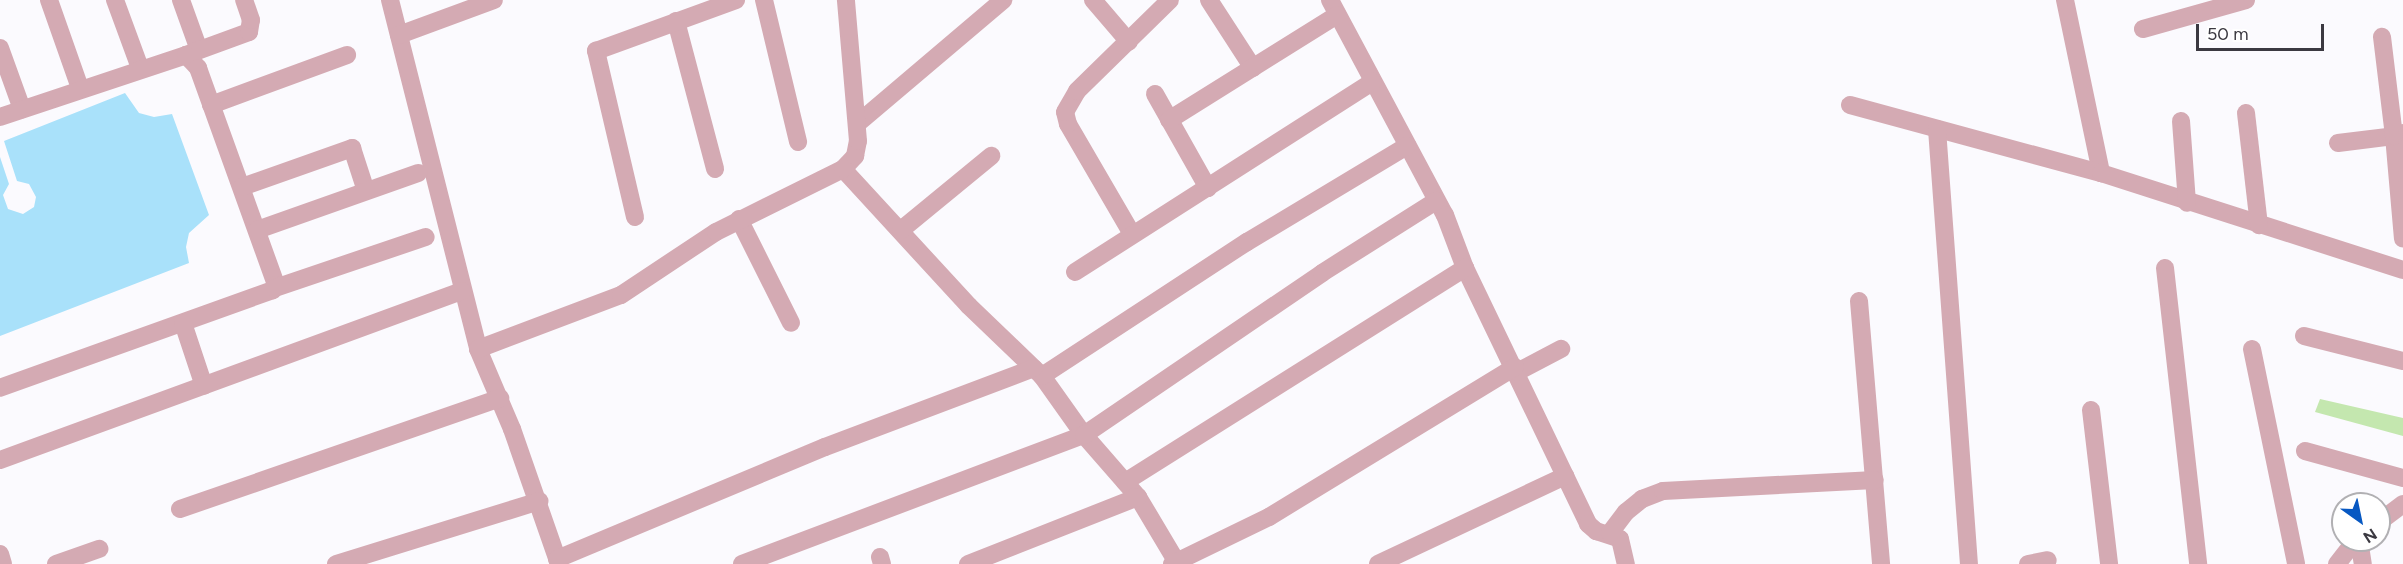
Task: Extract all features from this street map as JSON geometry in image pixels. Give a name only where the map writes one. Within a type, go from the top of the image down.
[{"type":"street","points":[[50,0],[80,88]]},
{"type":"street","points":[[115,0],[140,68]]},
{"type":"street","points":[[181,0],[198,68],[257,230],[275,288]]},
{"type":"street","points":[[0,117],[249,32],[251,20],[244,0]]},
{"type":"street","points":[[390,0],[478,349],[500,398],[539,501],[558,562],[805,455],[1038,372],[1407,146]]},
{"type":"street","points":[[399,35],[494,0]]},
{"type":"street","points":[[634,217],[596,51],[736,0]]},
{"type":"street","points":[[764,0],[798,142]]},
{"type":"street","points":[[478,349],[621,295],[739,219],[843,169],[855,156],[857,124],[846,0]]},
{"type":"street","points":[[857,124],[1003,0]]},
{"type":"street","points":[[1093,0],[1129,42]]},
{"type":"street","points":[[1132,234],[1068,124],[1065,112],[1077,91],[1170,0]]},
{"type":"street","points":[[1209,0],[1253,68]]},
{"type":"street","points":[[2065,0],[2101,173]]},
{"type":"street","points":[[2143,29],[2246,0]]},
{"type":"street","points":[[1169,120],[1253,68],[1334,5],[1372,82],[1436,201],[1465,268],[1588,524],[1596,531],[1610,533],[1620,539],[1626,564]]},
{"type":"street","points":[[676,21],[715,169]]},
{"type":"street","points":[[2382,37],[2399,134],[2403,239]]},
{"type":"street","points":[[0,48],[22,109]]},
{"type":"street","points":[[211,105],[347,55]]},
{"type":"street","points":[[1075,272],[1372,82]]},
{"type":"street","points":[[1155,94],[1208,188]]},
{"type":"street","points":[[1850,105],[2101,173],[2403,270]]},
{"type":"street","points":[[2246,113],[2259,225]]},
{"type":"street","points":[[2181,121],[2187,202]]},
{"type":"street","points":[[1937,129],[1969,564]]},
{"type":"street","points":[[2338,143],[2399,134]]},
{"type":"street","points":[[242,188],[352,148],[366,191]]},
{"type":"street","points":[[901,230],[991,156]]},
{"type":"street","points":[[843,169],[969,306],[1038,372],[1084,435],[1138,497],[1176,563],[1269,517],[1516,370],[1561,349]]},
{"type":"street","points":[[257,230],[418,173]]},
{"type":"street","points":[[742,564],[1084,435],[1322,273],[1436,201]]},
{"type":"street","points":[[739,219],[791,323]]},
{"type":"street","points":[[0,388],[275,288],[426,237]]},
{"type":"street","points":[[2165,267],[2198,564]]},
{"type":"street","points":[[1125,482],[1465,268]]},
{"type":"street","points":[[0,460],[462,291]]},
{"type":"street","points":[[1859,301],[1881,564]]},
{"type":"street","points":[[183,323],[204,386]]},
{"type":"street","points":[[2304,336],[2403,361]]},
{"type":"street","points":[[2252,350],[2296,564]]},
{"type":"street","points":[[180,509],[500,398]]},
{"type":"street","points":[[2091,410],[2109,564]]},
{"type":"street","points":[[2305,451],[2403,478]]},
{"type":"street","points":[[1378,564],[1565,476]]},
{"type":"street","points":[[1610,533],[1642,500],[1663,492],[1875,480]]},
{"type":"street","points":[[968,564],[1138,497]]},
{"type":"street","points":[[336,564],[539,501]]},
{"type":"street","points":[[56,564],[99,549]]},
{"type":"street","points":[[2337,564],[2348,552]]},
{"type":"street","points":[[0,554],[3,564]]},
{"type":"street","points":[[2028,564],[2048,560]]},
{"type":"green space","points":[[2320,399],[2403,418],[2403,436],[2315,412]]},
{"type":"water","points":[[125,93],[139,113],[154,117],[172,114],[209,215],[189,233],[186,247],[189,263],[0,336],[0,157],[9,184],[3,195],[8,209],[23,214],[34,207],[36,197],[29,184],[17,181],[4,141]]}]
